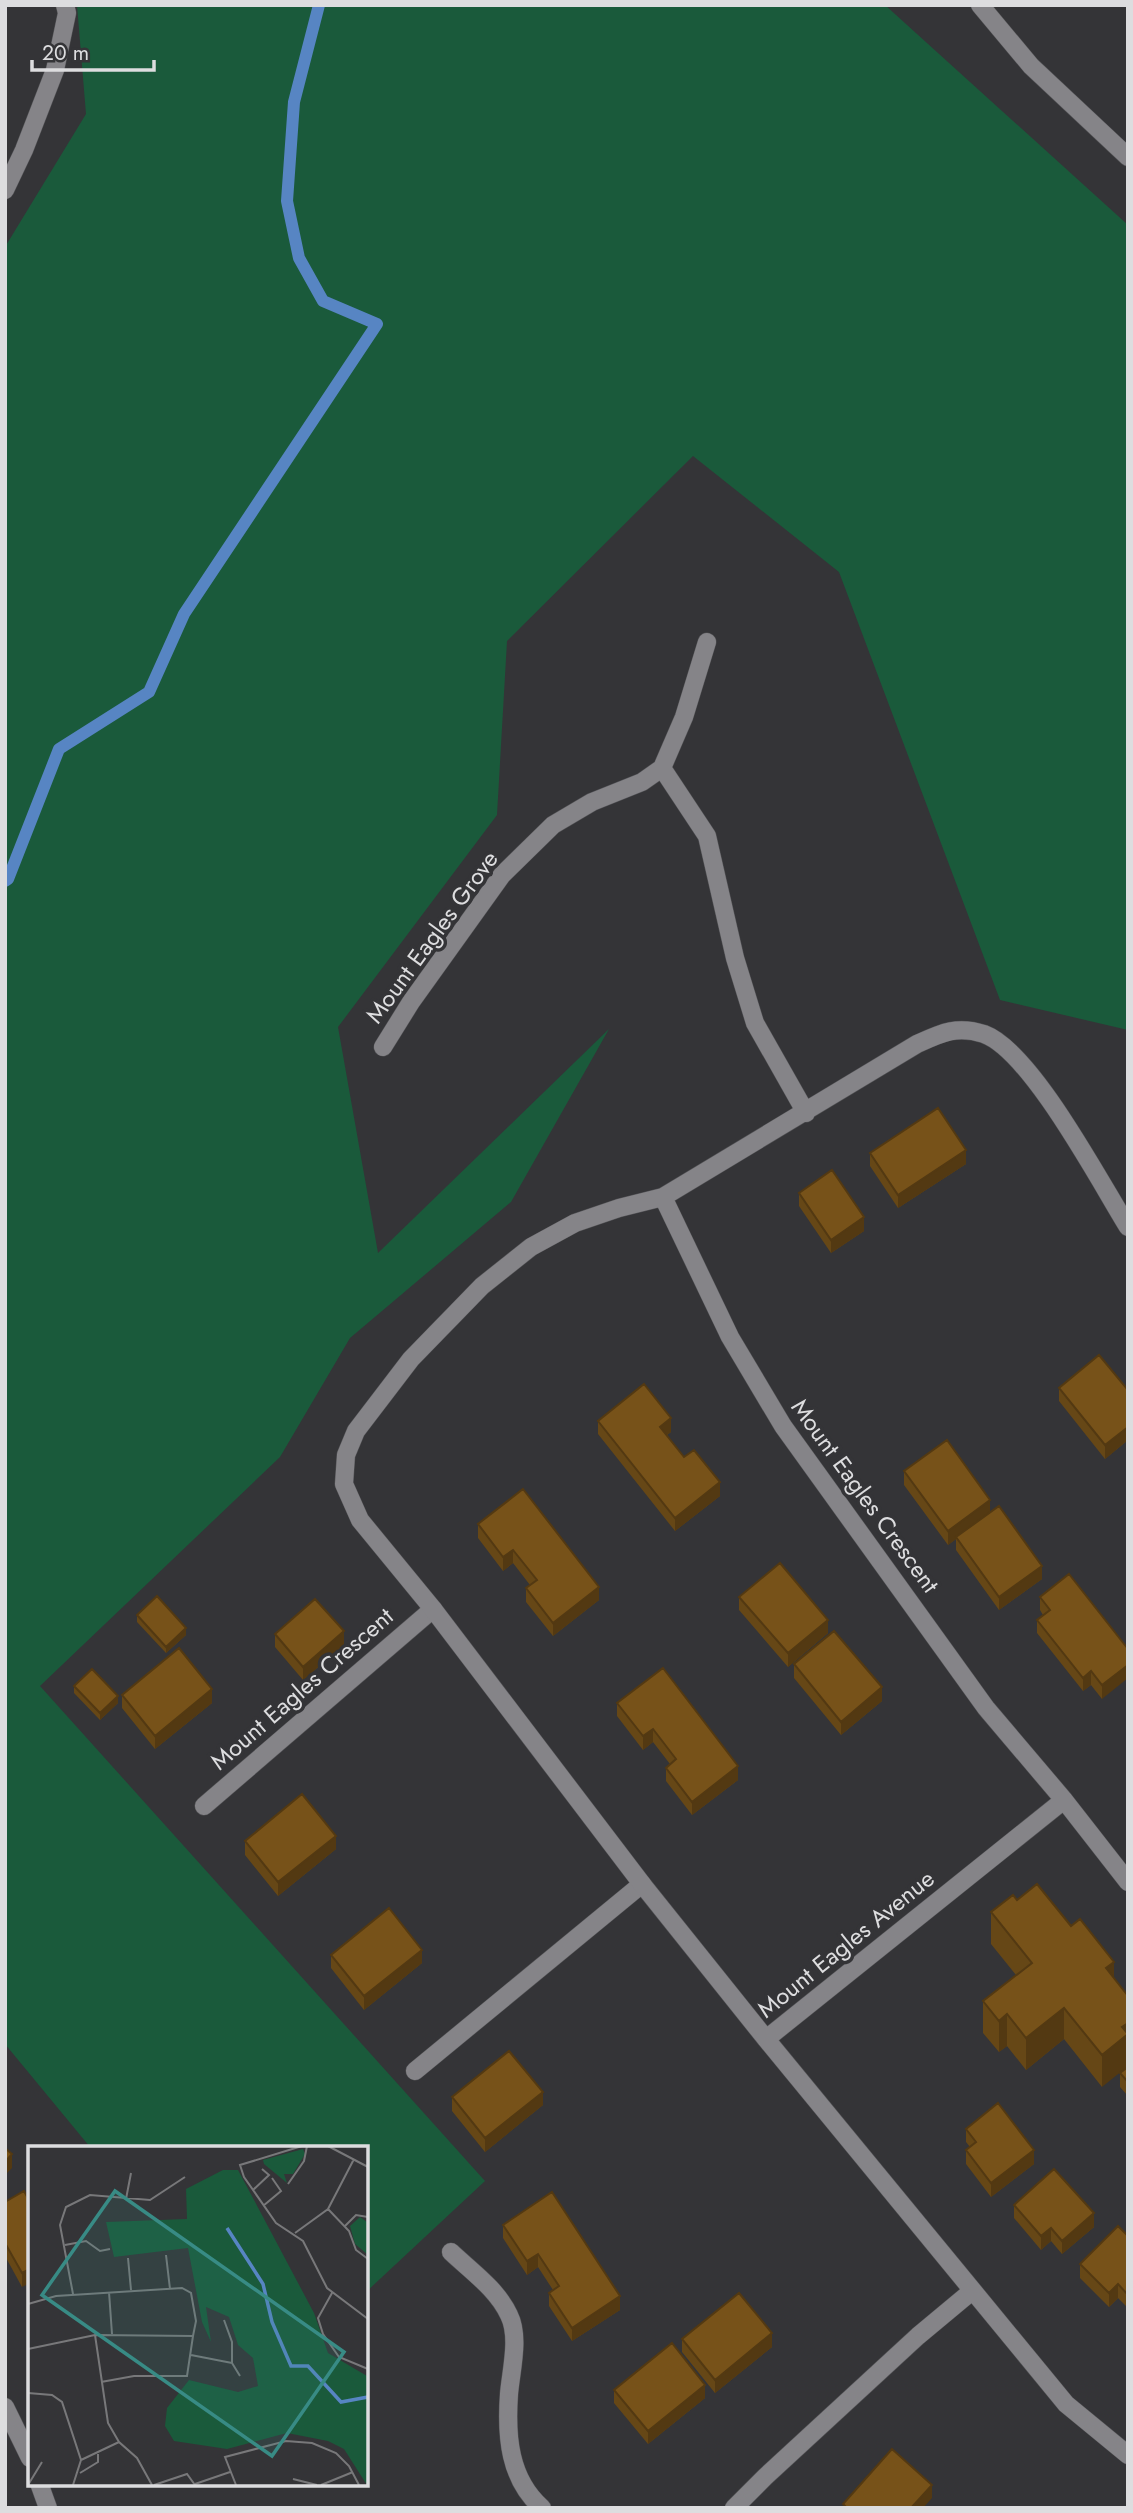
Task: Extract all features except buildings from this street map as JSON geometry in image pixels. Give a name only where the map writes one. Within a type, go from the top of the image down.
[{"type":"street","points":[[5,190],[24,150],[55,70],[67,13],[65,5]]},
{"type":"street","points":[[980,5],[1031,66],[1128,157]]},
{"type":"street","points":[[707,642],[684,717],[662,768],[707,836],[735,958],[755,1023],[806,1112]]},
{"type":"street","name":"Mount Eagles Grove","points":[[383,1047],[411,1002],[502,875],[553,825],[592,802],[642,782],[662,768]]},
{"type":"street","name":"Mount Eagles Crescent","points":[[766,2039],[642,1884],[433,1609],[360,1520],[344,1484],[346,1455],[356,1431],[411,1359],[482,1286],[531,1247],[575,1223],[663,1197],[917,1044],[949,1029],[985,1034],[1018,1059],[1060,1116],[1128,1227]]},
{"type":"street","name":"Mount Eagles Crescent","points":[[663,1197],[730,1337],[783,1426],[986,1708],[1064,1800]]},
{"type":"street","name":"Mount Eagles Crescent","points":[[204,1806],[433,1609]]},
{"type":"street","points":[[1064,1800],[1128,1882]]},
{"type":"street","name":"Mount Eagles Avenue","points":[[1064,1800],[766,2039],[1066,2404],[1128,2455]]},
{"type":"street","points":[[415,2071],[642,1884]]},
{"type":"street","points":[[451,2252],[491,2289],[510,2316],[515,2354],[509,2395],[509,2435],[513,2468],[531,2498],[542,2508]]},
{"type":"street","points":[[734,2508],[918,2336],[972,2291]]},
{"type":"street","points":[[5,2407],[28,2454]]},
{"type":"street","points":[[40,2485],[48,2508]]},
{"type":"green space","points":[[77,5],[885,5],[1128,225],[1128,1030],[1000,1000],[839,572],[693,456],[507,641],[497,815],[338,1027],[378,1253],[609,1029],[511,1202],[350,1338],[280,1457],[40,1686],[485,2181],[368,2290],[368,2146],[89,2146],[5,2044],[5,247],[86,114]]},
{"type":"waterway","points":[[5,881],[59,749],[149,692],[184,614],[377,324],[323,301],[299,258],[287,201],[294,102],[319,5]]}]
